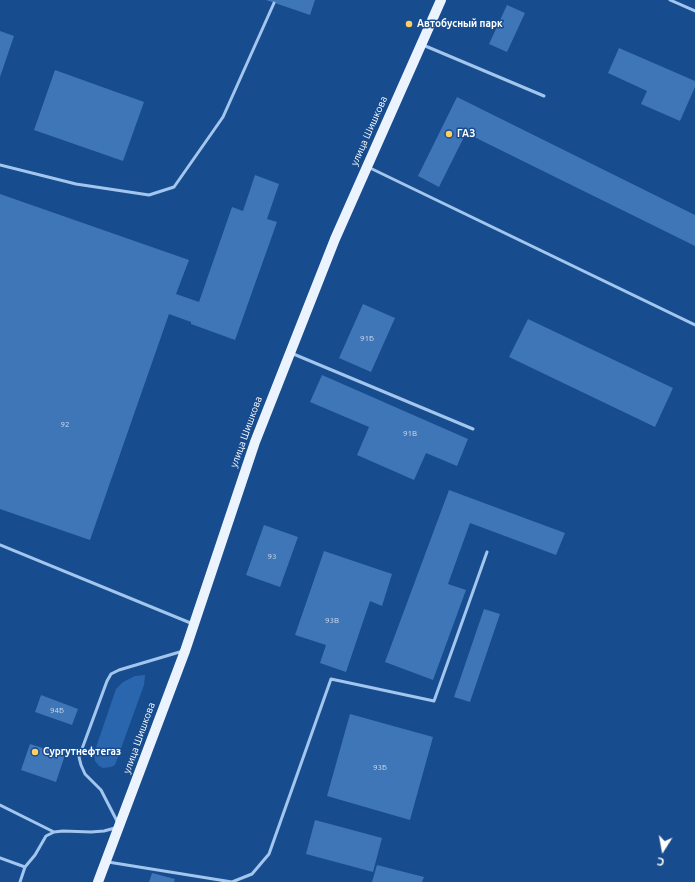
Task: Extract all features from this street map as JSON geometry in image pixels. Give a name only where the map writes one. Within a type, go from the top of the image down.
[{"type":"main road","name":"улица Шишкова","points":[[98,882],[184,651],[254,442],[335,239],[441,0]]},
{"type":"lane","points":[[670,0],[695,11]]},
{"type":"lane","points":[[0,165],[76,184],[149,196],[174,187],[223,117],[274,3]]},
{"type":"lane","points":[[422,45],[544,96]]},
{"type":"lane","points":[[367,166],[695,325]]},
{"type":"lane","points":[[289,353],[473,429]]},
{"type":"lane","points":[[0,545],[193,625]]},
{"type":"lane","points":[[106,862],[232,882],[252,874],[269,854],[331,679],[434,701],[487,552]]},
{"type":"lane","points":[[20,882],[25,867],[35,855],[46,836],[63,830],[91,832],[104,831],[119,826],[101,790],[85,774],[79,757],[107,681],[112,674],[119,670],[184,651]]},
{"type":"lane","points":[[0,805],[54,832]]},
{"type":"lane","points":[[0,858],[25,867]]},
{"type":"shaded area","points":[[145,675],[144,685],[115,765],[103,768],[95,761],[94,753],[116,689],[123,682],[135,676]]},
{"type":"building","points":[[266,0],[315,0],[310,15]]},
{"type":"building","points":[[507,5],[525,13],[507,52],[489,44]]},
{"type":"building","points":[[0,31],[14,36],[0,77]]},
{"type":"building","points":[[619,48],[695,81],[695,87],[680,121],[641,104],[647,91],[608,73]]},
{"type":"building","points":[[55,70],[144,102],[123,161],[34,130]]},
{"type":"building","points":[[457,97],[695,215],[695,246],[466,133],[439,187],[418,176]]},
{"type":"building","points":[[255,175],[279,184],[267,219],[277,222],[235,340],[191,324],[191,322],[169,314],[90,540],[0,509],[0,194],[189,260],[176,294],[199,302],[232,207],[243,211]]},
{"type":"building","points":[[363,304],[395,318],[371,372],[339,358]]},
{"type":"building","points":[[528,319],[673,388],[655,427],[509,357]]},
{"type":"building","points":[[322,375],[468,439],[457,466],[426,453],[414,480],[357,455],[369,427],[310,402]]},
{"type":"building","points":[[449,490],[565,533],[556,555],[470,523],[448,584],[466,590],[433,680],[385,662]]},
{"type":"building","points":[[264,525],[298,537],[280,587],[246,575]]},
{"type":"building","points":[[324,551],[392,574],[382,606],[370,601],[346,672],[320,663],[326,645],[295,635]]},
{"type":"building","points":[[484,609],[500,614],[470,702],[454,697]]},
{"type":"building","points":[[41,695],[78,709],[72,725],[35,712]]},
{"type":"building","points":[[350,714],[433,737],[410,820],[327,796]]},
{"type":"building","points":[[30,744],[65,755],[56,782],[21,770]]},
{"type":"building","points":[[315,820],[382,838],[373,872],[306,854]]},
{"type":"building","points":[[377,865],[424,877],[422,882],[372,882]]},
{"type":"building","points":[[152,873],[175,879],[174,882],[149,882]]},
{"type":"place","name":"Автобусный парк","points":[[409,24]]},
{"type":"place","name":"ГАЗ","points":[[449,134]]},
{"type":"place","name":"Сургутнефтегаз","points":[[35,752]]}]
